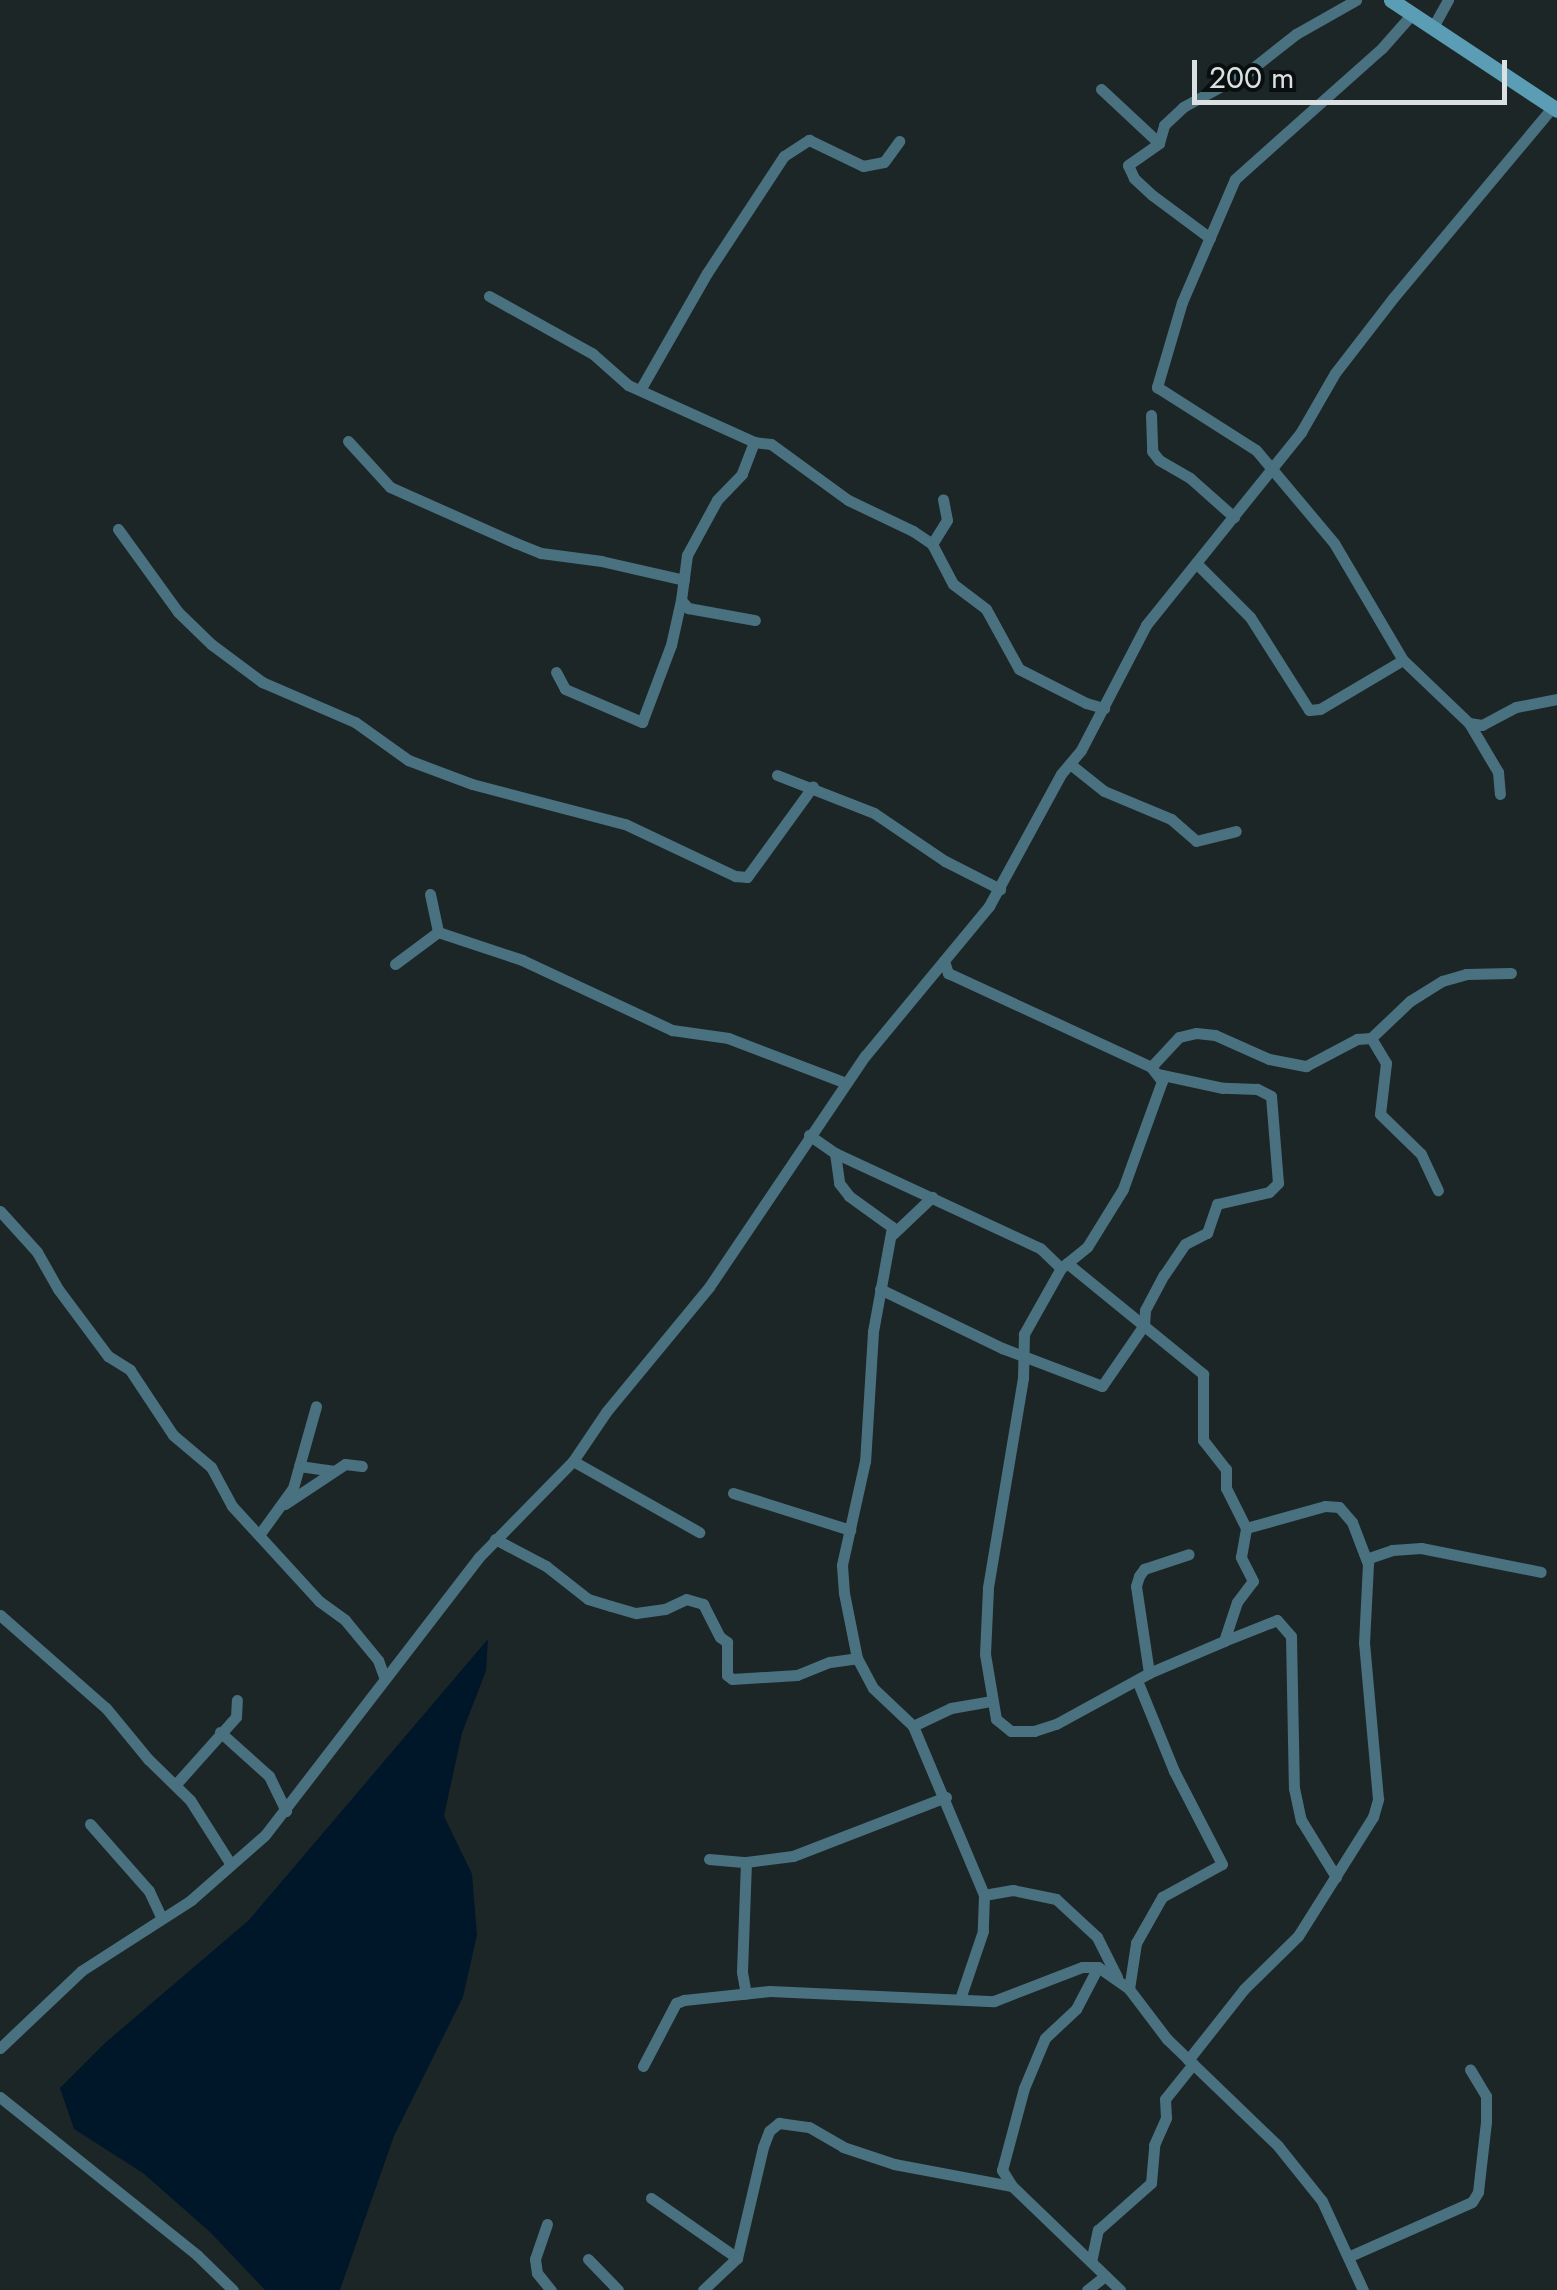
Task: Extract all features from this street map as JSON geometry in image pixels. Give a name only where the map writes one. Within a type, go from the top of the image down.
[{"type":"main road","points":[[1391,0],[1555,109]]},
{"type":"street","points":[[1210,238],[1134,178],[1128,165],[1159,143],[1164,125],[1183,107],[1250,70],[1296,34],[1356,0]]},
{"type":"street","points":[[1433,27],[1448,0]]},
{"type":"street","points":[[1412,14],[1382,48],[1245,166],[1225,196],[1182,302],[1157,387],[1190,412],[1246,442],[1334,543],[1403,660],[1469,723],[1498,772],[1500,794]]},
{"type":"street","points":[[1101,89],[1159,143]]},
{"type":"street","points":[[0,2048],[81,1971],[191,1900],[286,1811],[495,1539],[573,1461],[606,1412],[709,1287],[846,1083],[1000,889],[1104,708],[1146,625],[1315,413],[1357,344],[1555,109]]},
{"type":"street","points":[[640,390],[707,273],[784,156],[809,140],[863,166],[884,162],[899,141]]},
{"type":"street","points":[[488,296],[593,354],[628,385],[754,442],[771,444],[848,500],[932,544],[953,584],[986,609],[1001,629],[1019,669],[1086,704],[1104,708]]},
{"type":"street","points":[[1151,415],[1152,452],[1190,478],[1234,517]]},
{"type":"street","points":[[348,440],[390,487],[516,543],[541,553],[601,560],[684,580]]},
{"type":"street","points":[[556,672],[564,689],[642,722],[671,645],[692,544],[717,500],[742,474],[754,442]]},
{"type":"street","points":[[932,544],[947,520],[943,499]]},
{"type":"street","points":[[118,529],[178,612],[211,644],[262,682],[355,722],[408,760],[472,784],[624,824],[735,876],[747,877],[813,786]]},
{"type":"street","points":[[1196,563],[1250,617],[1309,710],[1320,710],[1403,660]]},
{"type":"street","points":[[681,600],[688,608],[755,620]]},
{"type":"street","points":[[1469,723],[1482,725],[1516,707],[1557,699]]},
{"type":"street","points":[[1070,764],[1104,791],[1160,813],[1196,841],[1236,831]]},
{"type":"street","points":[[777,775],[813,786],[874,814],[945,861],[1000,889]]},
{"type":"street","points":[[430,894],[438,932]]},
{"type":"street","points":[[438,932],[522,960],[672,1030],[728,1038],[846,1083]]},
{"type":"street","points":[[395,964],[438,932]]},
{"type":"street","points":[[880,1289],[1102,1386],[1144,1325],[1145,1310],[1157,1286],[1185,1244],[1207,1233],[1209,1218],[1218,1204],[1269,1192],[1278,1182],[1272,1096],[1257,1089],[1223,1088],[1155,1071],[948,973],[944,960]]},
{"type":"street","points":[[1155,1071],[1185,1033],[1215,1035],[1298,1066],[1371,1038],[1410,1000],[1442,981],[1466,974],[1511,972]]},
{"type":"street","points":[[1371,1038],[1386,1063],[1380,1114],[1421,1154],[1438,1190]]},
{"type":"street","points":[[1155,1071],[1162,1081],[1159,1098],[1123,1189],[1086,1247],[1064,1266],[1024,1334],[988,1588],[985,1654],[990,1701],[1001,1726],[1010,1731],[1034,1731],[1138,1682],[1149,1673],[1277,1620],[1292,1636],[1294,1788],[1300,1820],[1336,1877]]},
{"type":"street","points":[[809,1134],[835,1153],[1040,1248],[1203,1374],[1203,1440],[1226,1470],[1226,1488],[1246,1528],[1241,1557],[1254,1581],[1237,1602],[1224,1641]]},
{"type":"street","points":[[835,1153],[838,1183],[863,1208],[892,1227],[893,1234],[873,1332],[864,1461],[842,1565],[858,1658],[873,1688],[912,1726],[946,1797],[984,1895],[984,1931],[961,1996]]},
{"type":"street","points":[[893,1234],[932,1197]]},
{"type":"street","points":[[0,1211],[37,1252],[58,1289],[108,1356],[130,1370],[172,1435],[211,1468],[223,1495],[319,1600],[345,1620],[378,1660],[385,1679]]},
{"type":"street","points":[[259,1535],[285,1504],[316,1406]]},
{"type":"street","points":[[573,1461],[699,1532]]},
{"type":"street","points":[[285,1504],[306,1494],[344,1464],[362,1466]]},
{"type":"street","points":[[299,1466],[333,1471]]},
{"type":"street","points":[[734,1493],[850,1530]]},
{"type":"street","points":[[1246,1528],[1338,1507],[1352,1522],[1368,1564]]},
{"type":"street","points":[[495,1539],[546,1566],[588,1599],[610,1606],[636,1613],[665,1609],[686,1599],[703,1604],[720,1637],[727,1642],[725,1666],[732,1679],[797,1675],[830,1662],[858,1658]]},
{"type":"street","points":[[1091,2262],[1098,2230],[1151,2183],[1154,2145],[1166,2118],[1166,2099],[1244,1989],[1298,1936],[1373,1816],[1378,1799],[1364,1643],[1369,1558],[1392,1550],[1421,1548],[1541,1572]]},
{"type":"street","points":[[1149,1673],[1136,1586],[1139,1576],[1144,1570],[1190,1554]]},
{"type":"street","points":[[0,1615],[106,1708],[138,1748],[176,1784],[230,1863]]},
{"type":"street","points":[[1129,1989],[1136,1944],[1162,1897],[1222,1864],[1174,1772],[1138,1682]]},
{"type":"street","points":[[176,1784],[236,1717],[237,1700]]},
{"type":"street","points":[[912,1726],[951,1708],[990,1701]]},
{"type":"street","points":[[220,1732],[269,1776],[286,1811]]},
{"type":"street","points":[[708,1859],[746,1862],[793,1856],[946,1797]]},
{"type":"street","points":[[90,1824],[149,1891],[161,1917]]},
{"type":"street","points":[[746,1862],[742,1972],[746,1994]]},
{"type":"street","points":[[984,1895],[1013,1890],[1056,1899],[1097,1936],[1118,1978]]},
{"type":"street","points":[[643,2066],[676,2003],[746,1994],[961,1996],[994,2000],[1082,1967],[1098,1967],[1118,1978],[1191,2062],[1278,2146],[1322,2201],[1363,2290]]},
{"type":"street","points":[[1098,1967],[1076,2009],[1045,2038],[1024,2088],[1002,2170],[1012,2186],[1120,2290]]},
{"type":"street","points":[[1350,2256],[1472,2202],[1478,2192],[1486,2096],[1470,2068]]},
{"type":"street","points":[[0,2097],[197,2255],[232,2290]]},
{"type":"street","points":[[703,2290],[737,2258],[769,2131],[780,2123],[809,2127],[843,2147],[894,2164],[1012,2186]]},
{"type":"street","points":[[651,2198],[737,2258]]},
{"type":"street","points":[[547,2224],[534,2259],[537,2273],[550,2290]]},
{"type":"street","points":[[588,2260],[618,2290]]},
{"type":"street","points":[[1087,2290],[1105,2276]]},
{"type":"water","points":[[488,1639],[486,1671],[462,1733],[444,1816],[472,1874],[477,1935],[463,1997],[394,2136],[340,2290],[265,2290],[210,2232],[143,2173],[74,2129],[60,2088],[105,2043],[249,1920]]}]
